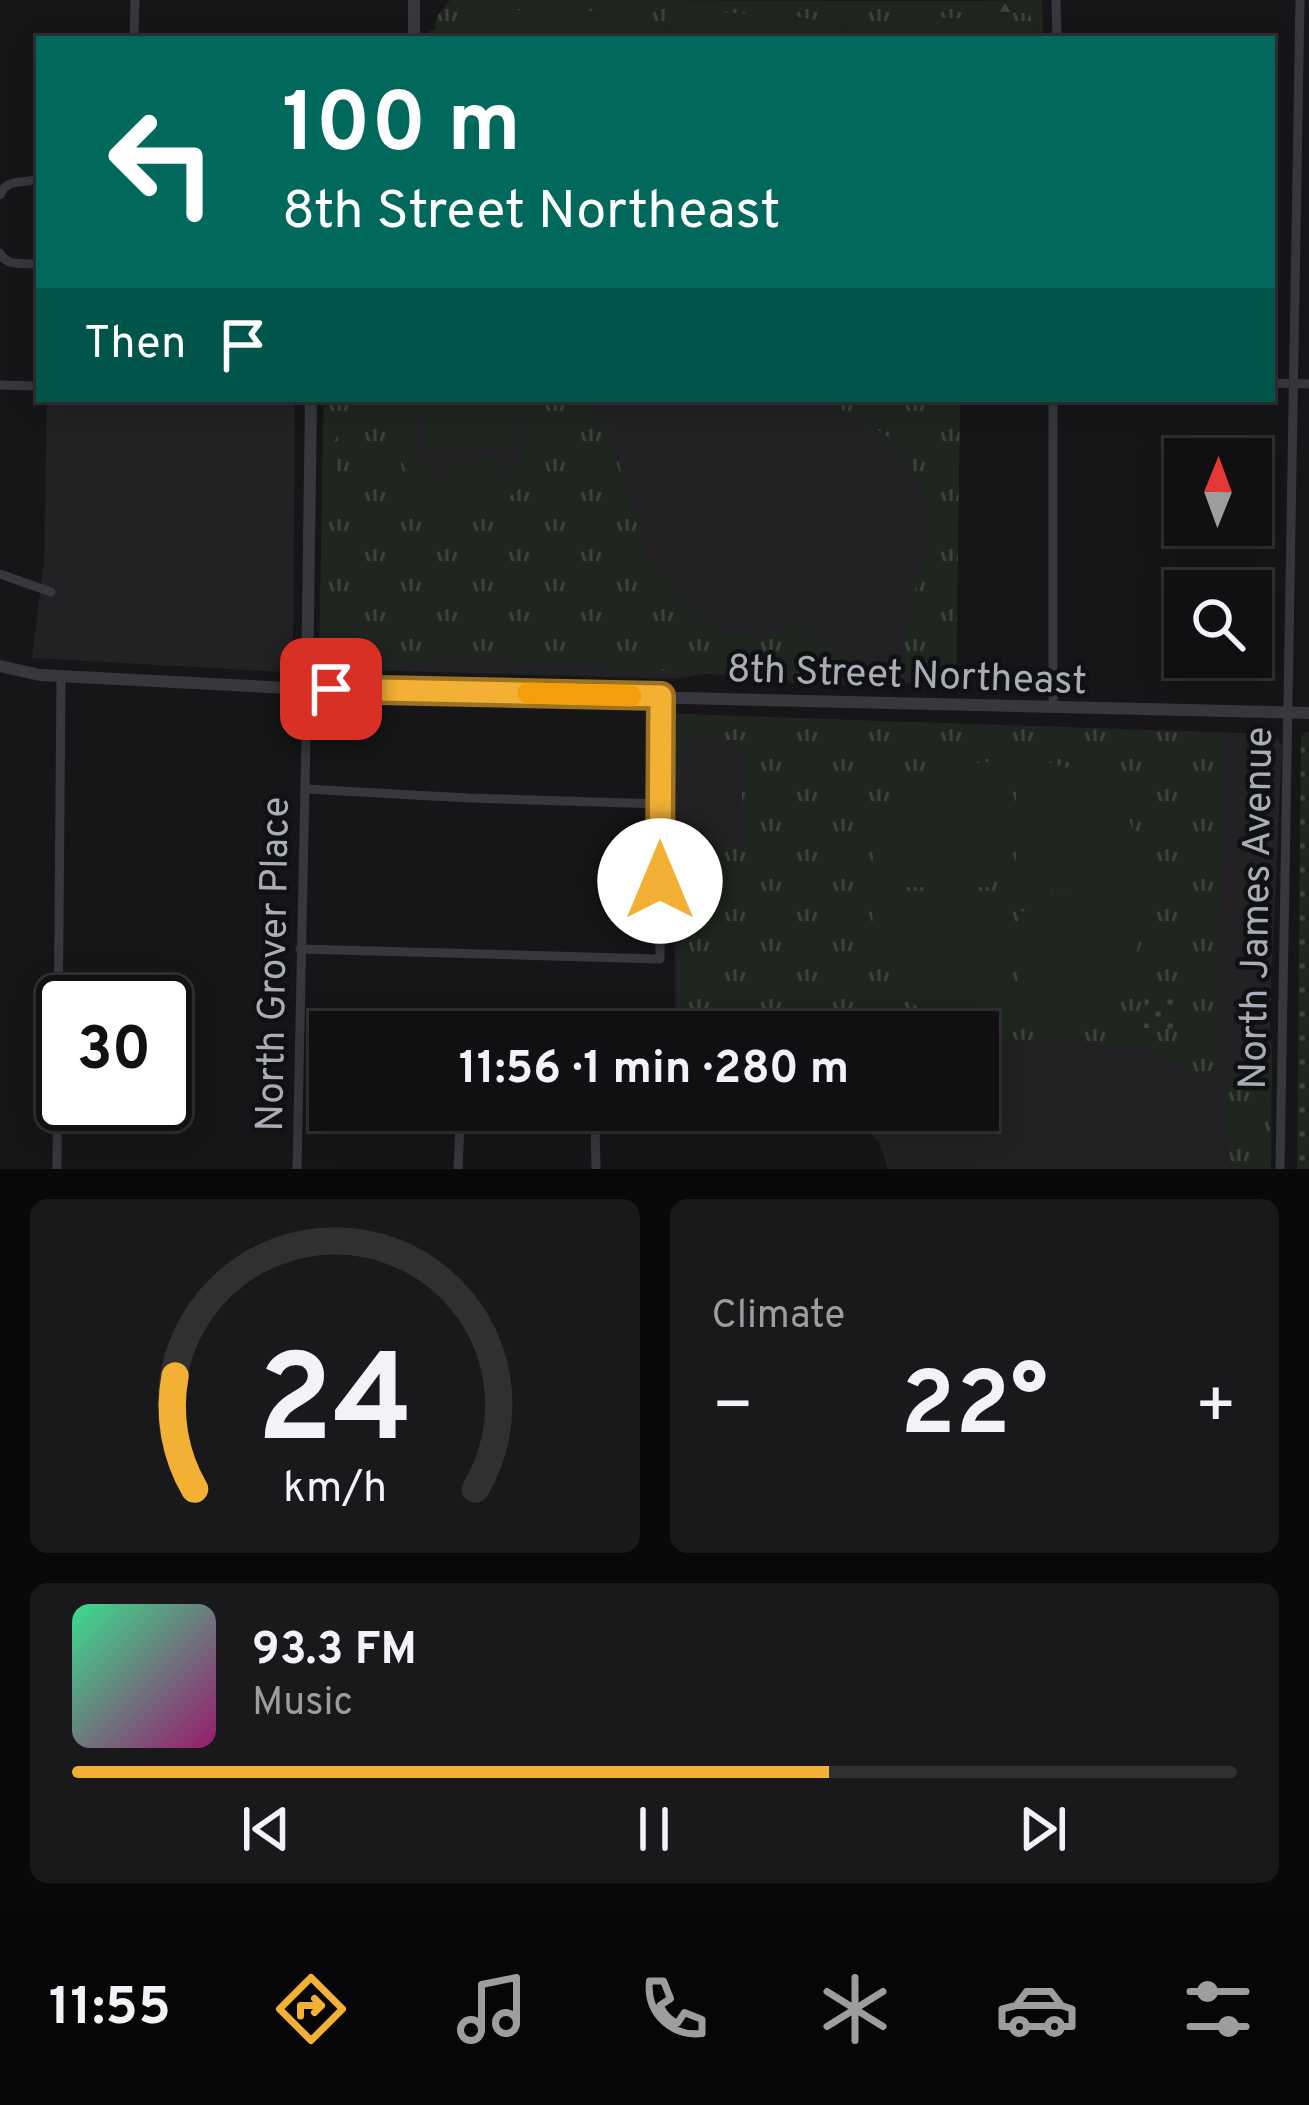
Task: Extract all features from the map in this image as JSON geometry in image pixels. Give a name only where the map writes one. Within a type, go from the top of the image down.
[{"type":"street","points":[[134,0],[134,36]]},
{"type":"street","points":[[414,0],[414,36]]},
{"type":"street","points":[[1056,0],[1057,36]]},
{"type":"street","name":"North James Avenue","points":[[1280,1169],[1300,0]]},
{"type":"street","points":[[0,195],[11,182],[36,180]]},
{"type":"street","points":[[0,253],[10,263],[36,263]]},
{"type":"street","points":[[1275,383],[1309,384]]},
{"type":"street","points":[[0,385],[36,386]]},
{"type":"street","points":[[308,689],[311,402]]},
{"type":"street","points":[[1053,707],[1054,402]]},
{"type":"street","points":[[0,574],[51,592]]},
{"type":"street","name":"8th Street Northeast","points":[[0,666],[62,677],[308,689],[1309,713]]},
{"type":"street","points":[[57,1169],[62,677]]},
{"type":"street","name":"North Grover Place","points":[[298,1169],[308,689]]},
{"type":"street","points":[[300,949],[659,958],[661,696]]},
{"type":"street","points":[[305,789],[661,804]]},
{"type":"street","points":[[458,1169],[460,1131]]},
{"type":"street","points":[[595,1131],[596,1169]]},
{"type":"shaded area","points":[[47,402],[295,402],[293,654],[282,672],[32,658],[44,562]]},
{"type":"shaded area","points":[[324,402],[960,402],[956,688],[934,681],[879,686],[793,683],[768,676],[702,674],[675,679],[333,669],[319,655]]},
{"type":"shaded area","points":[[674,715],[1273,734],[1282,745],[1270,1012],[1271,1169],[888,1169],[879,1142],[868,1131],[999,1131],[999,1011],[675,1011]]},
{"type":"green space","points":[[450,0],[956,1],[957,10],[1030,13],[1035,33],[1043,36],[427,36],[435,29],[436,18]]},
{"type":"green space","points":[[1042,0],[1043,33],[1035,33],[1030,13],[956,10],[956,1]]},
{"type":"green space","points":[[490,10],[604,11],[619,26],[617,36],[493,36]]},
{"type":"green space","points":[[668,11],[786,15],[840,24],[849,36],[664,36]]},
{"type":"green space","points":[[909,17],[1012,19],[1011,36],[909,36]]},
{"type":"green space","points":[[324,402],[394,402],[399,449],[408,475],[437,502],[474,512],[498,503],[532,475],[548,484],[537,402],[584,402],[591,417],[608,427],[650,568],[661,570],[682,602],[708,622],[739,634],[760,636],[800,626],[885,683],[793,683],[785,673],[763,670],[675,671],[464,656],[424,666],[419,661],[391,665],[390,671],[358,670],[354,657],[336,652],[320,625],[322,485],[333,482],[337,475],[338,426],[323,423]]},
{"type":"green space","points":[[394,402],[410,402],[421,461],[436,481],[448,489],[446,462],[501,456],[505,480],[522,454],[520,402],[537,402],[548,484],[532,485],[531,477],[517,491],[484,508],[449,509],[419,490],[407,473]]},
{"type":"green space","points":[[419,402],[515,402],[520,443],[425,453]]},
{"type":"green space","points":[[837,402],[960,402],[956,674],[928,674],[925,681],[905,669],[907,620],[926,549],[925,506],[912,466],[900,450],[886,435],[847,417]]},
{"type":"green space","points":[[323,423],[338,426],[337,476],[322,485]]},
{"type":"green space","points":[[320,625],[327,625],[329,642],[336,652],[354,657],[358,670],[324,661]]},
{"type":"green space","points":[[674,715],[1223,734],[1219,1043],[1223,1052],[1211,1071],[1192,1072],[1157,1052],[999,1038],[999,1011],[677,1011],[681,847],[742,847],[742,740],[681,740],[681,779],[674,778]]},
{"type":"green space","points":[[1309,731],[1309,1169],[1297,1169],[1301,736]]},
{"type":"green space","points":[[997,761],[1000,873],[989,887],[872,887],[879,827],[902,795],[937,774]]},
{"type":"green space","points":[[1040,761],[1090,777],[1120,804],[1136,842],[1143,893],[1026,890],[1016,878],[1016,765]]},
{"type":"green space","points":[[871,900],[985,902],[999,917],[1002,1030],[999,1011],[924,1011],[906,997],[881,956]]},
{"type":"green space","points":[[1030,904],[1143,905],[1135,960],[1112,999],[1094,1012],[1047,1026],[1017,1026],[1018,916]]},
{"type":"green space","points":[[1145,996],[1175,996],[1174,1029],[1144,1028]]},
{"type":"green space","points":[[1263,1041],[1272,1043],[1271,1169],[1233,1169],[1224,1113],[1227,1084],[1239,1060]]},
{"type":"slow traffic","points":[[528,693],[631,696]]},
{"type":"route","points":[[331,689],[661,696],[660,881]]}]
